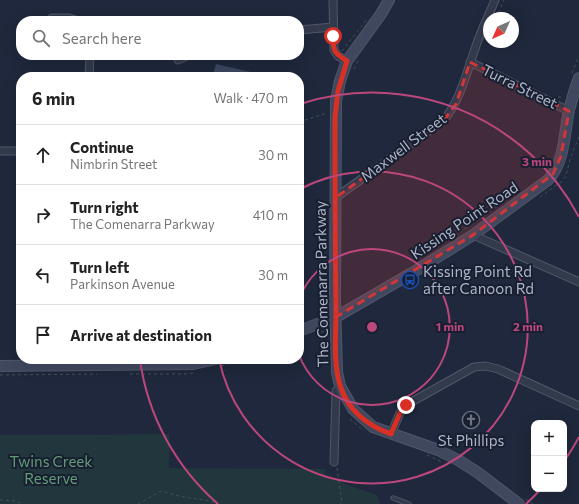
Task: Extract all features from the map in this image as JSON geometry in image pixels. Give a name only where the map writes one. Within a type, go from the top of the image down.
[{"type":"main road","name":"The Comenarra Parkway","points":[[389,0],[381,14],[344,56],[336,101],[336,317],[337,372],[340,386],[348,401],[358,414],[373,427],[438,450],[458,460],[472,469],[515,503]]},
{"type":"main road","name":"Kissing Point Road","points":[[304,329],[336,317],[412,273],[473,235],[548,180],[558,166],[569,111],[579,78]]},
{"type":"main road","points":[[0,366],[32,364],[193,364]]},
{"type":"street","points":[[333,0],[334,50],[338,56],[344,56]]},
{"type":"street","name":"Maxwell Street","points":[[335,198],[444,120],[456,104],[476,44],[495,0]]},
{"type":"street","points":[[304,30],[333,27]]},
{"type":"street","points":[[90,60],[90,72]]},
{"type":"street","name":"Turra Street","points":[[470,62],[569,111]]},
{"type":"street","points":[[0,151],[16,151]]},
{"type":"street","points":[[473,235],[579,282]]},
{"type":"street","points":[[391,434],[400,413],[406,405],[467,371],[480,366],[498,369],[579,406]]},
{"type":"street","points":[[334,462],[336,391],[340,386]]},
{"type":"lane","points":[[393,498],[409,504]]},
{"type":"path","points":[[499,12],[504,0]]},
{"type":"path","points":[[344,56],[369,16]]},
{"type":"path","points":[[352,74],[360,58]]},
{"type":"path","points":[[304,120],[327,112]]},
{"type":"path","points":[[451,238],[515,194]]},
{"type":"path","points":[[350,418],[368,434]]},
{"type":"path","points":[[425,455],[442,462]]},
{"type":"path","points":[[334,462],[337,467],[342,502],[344,504]]},
{"type":"path","points":[[138,504],[161,492],[216,502],[218,504]]},
{"type":"path","points":[[0,500],[16,501],[22,504]]},
{"type":"highlighted area","points":[[470,62],[569,111],[561,156],[553,174],[473,235],[336,317],[335,198],[444,120],[456,104]]},
{"type":"green space","name":"Twins Creek Reserve","points":[[169,434],[169,468],[325,469],[325,474],[345,484],[377,495],[381,504],[0,504],[0,435]]},
{"type":"building","points":[[216,64],[250,72],[214,72]]},
{"type":"place","name":"Kissing Point Rd after Canoon Rd","points":[[410,280]]},
{"type":"place","name":"St Phillips","points":[[471,420]]},
{"type":"route","points":[[333,36],[333,45],[336,54],[347,61],[342,72],[336,101],[335,117],[335,301],[337,372],[340,386],[353,409],[367,423],[381,431],[391,434],[400,413],[406,405]]}]
